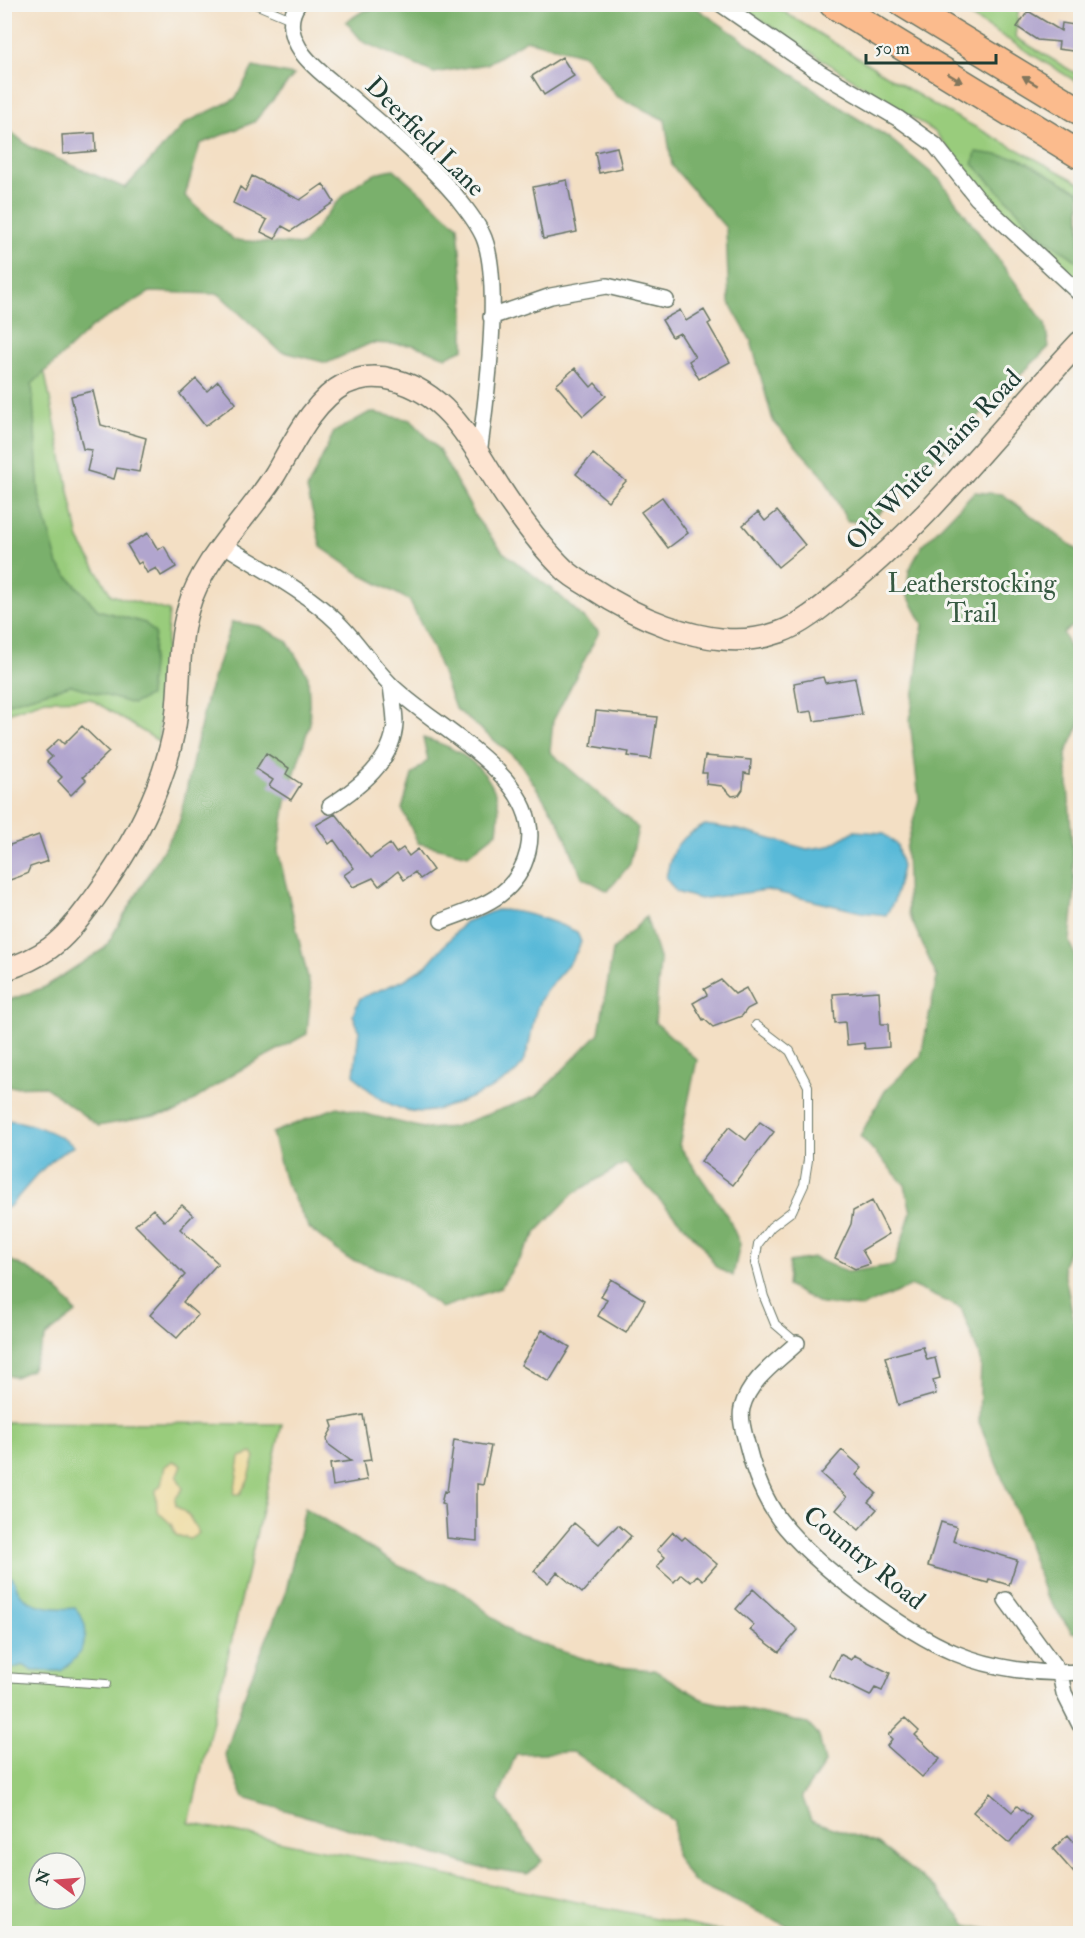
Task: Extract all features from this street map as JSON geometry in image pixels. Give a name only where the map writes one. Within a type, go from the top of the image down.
[{"type":"highway","points":[[833,4],[1080,155]]},
{"type":"highway","points":[[904,4],[1080,111]]},
{"type":"street","points":[[721,4],[819,72],[899,119],[935,145],[977,198],[1080,294]]},
{"type":"street","name":"Deerfield Lane","points":[[293,12],[294,35],[302,53],[426,165],[455,195],[478,225],[485,240],[491,271],[490,317],[487,394],[479,454]]},
{"type":"street","points":[[490,317],[551,296],[607,286],[666,300]]},
{"type":"street","name":"Old White Plains Road","points":[[4,970],[35,957],[66,934],[123,860],[147,814],[165,771],[172,740],[188,607],[195,588],[268,486],[310,419],[330,394],[358,379],[378,376],[401,381],[437,400],[451,414],[543,548],[567,573],[616,606],[651,621],[699,638],[742,640],[781,632],[825,604],[888,553],[993,442],[1080,342]]},
{"type":"street","points":[[224,545],[283,582],[336,621],[391,685],[498,770],[528,814],[532,835],[524,867],[511,885],[494,901],[442,921]]},
{"type":"street","points":[[330,806],[351,793],[376,770],[387,752],[395,724],[391,685]]},
{"type":"street","name":"Country Road","points":[[797,1343],[754,1383],[742,1409],[744,1433],[751,1462],[779,1520],[811,1554],[895,1620],[954,1653],[980,1662],[1060,1674],[1080,1672]]},
{"type":"street","points":[[1006,1600],[1060,1674],[1064,1693],[1080,1725]]},
{"type":"lane","points":[[255,4],[293,12]]},
{"type":"lane","points":[[756,1026],[790,1051],[808,1086],[808,1160],[804,1185],[792,1211],[771,1227],[758,1244],[755,1263],[764,1297],[775,1324],[797,1343]]},
{"type":"lane","points":[[4,1677],[106,1684]]},
{"type":"green space","name":"Leatherstocking Trail","points":[[399,5],[692,5],[852,115],[888,137],[940,180],[1045,323],[1049,347],[869,523],[847,521],[824,477],[773,421],[751,341],[729,302],[726,228],[672,166],[665,120],[616,96],[585,55],[526,40],[487,64],[434,73],[363,42],[346,22],[363,11]]},
{"type":"green space","points":[[737,5],[773,5],[936,106],[1080,183],[1080,288],[1008,222],[935,132]]},
{"type":"green space","points":[[952,5],[1019,5],[1015,37],[1080,76],[1080,84]]},
{"type":"green space","points":[[253,67],[294,75],[254,122],[200,144],[185,196],[234,240],[302,245],[331,209],[353,187],[379,172],[394,169],[458,226],[464,295],[464,349],[446,357],[413,345],[371,343],[327,363],[280,351],[219,294],[150,292],[93,326],[32,384],[39,495],[58,565],[98,610],[145,623],[155,633],[149,696],[133,704],[71,685],[5,704],[5,127],[30,147],[125,188],[185,123],[235,99]]},
{"type":"green space","points":[[976,152],[1019,158],[1080,192],[1080,263],[1042,236],[973,164]]},
{"type":"green space","points":[[4,174],[79,540],[111,595],[169,611],[158,741],[91,699],[45,700],[5,714]]},
{"type":"green space","points":[[370,412],[411,420],[439,450],[477,519],[503,552],[558,594],[599,632],[553,721],[550,752],[638,828],[630,864],[608,891],[582,877],[559,822],[518,760],[455,708],[433,649],[409,600],[362,575],[321,547],[307,489],[334,432]]},
{"type":"green space","name":"Leatherstocking Trail","points":[[974,492],[1002,494],[1080,552],[1080,621],[1063,633],[1080,671],[1080,723],[1066,754],[1075,891],[1070,941],[1080,970],[1080,1219],[1063,1266],[1080,1351],[1080,1634],[1072,1632],[1045,1594],[1019,1518],[979,1422],[981,1360],[961,1308],[912,1286],[862,1307],[821,1304],[787,1286],[789,1262],[814,1258],[847,1272],[894,1265],[911,1212],[905,1185],[860,1136],[885,1091],[921,1056],[937,977],[908,912],[906,849],[919,799],[910,721],[923,624],[907,594],[909,570],[922,546]]},
{"type":"green space","points":[[232,622],[259,626],[287,641],[308,676],[310,723],[286,802],[278,851],[311,991],[307,1034],[233,1074],[177,1112],[98,1126],[44,1086],[5,1087],[4,1002],[45,987],[105,948],[179,823],[207,697]]},
{"type":"green space","points":[[423,738],[447,746],[470,760],[488,779],[494,790],[499,810],[497,832],[468,855],[418,843],[402,809],[412,775],[428,760]]},
{"type":"green space","points":[[646,917],[660,961],[655,1022],[697,1060],[679,1145],[728,1217],[740,1244],[733,1276],[716,1267],[702,1245],[625,1163],[574,1193],[539,1229],[500,1288],[441,1308],[396,1275],[347,1258],[309,1228],[284,1179],[272,1133],[337,1107],[427,1129],[453,1127],[537,1096],[599,1033],[613,950]]},
{"type":"green space","points":[[5,1258],[45,1280],[70,1303],[76,1313],[46,1336],[31,1370],[15,1377],[5,1375]]},
{"type":"green space","points":[[5,1422],[282,1424],[189,1823],[729,1933],[5,1934]]},
{"type":"green space","points":[[305,1508],[399,1566],[460,1590],[516,1636],[606,1666],[654,1670],[704,1700],[808,1724],[819,1736],[825,1763],[802,1796],[811,1820],[878,1844],[936,1889],[967,1925],[1004,1933],[803,1933],[692,1881],[675,1855],[674,1821],[573,1752],[516,1754],[498,1800],[542,1861],[528,1874],[478,1867],[244,1798],[225,1755],[248,1685],[286,1591]]},
{"type":"sand","points":[[252,1453],[255,1457],[248,1481],[240,1494],[234,1494],[240,1457]]},
{"type":"sand","points":[[173,1461],[182,1465],[177,1477],[183,1489],[175,1499],[176,1505],[189,1516],[199,1533],[190,1539],[176,1535],[171,1524],[157,1511],[156,1490],[161,1485],[165,1466]]},
{"type":"water","points":[[705,825],[739,830],[807,849],[829,846],[854,831],[883,833],[897,845],[902,867],[894,901],[886,915],[861,912],[767,890],[700,899],[676,892],[666,878],[674,851],[682,840]]},
{"type":"water","points":[[496,910],[537,916],[577,932],[581,942],[574,957],[539,1003],[523,1063],[517,1071],[499,1084],[471,1098],[443,1108],[421,1112],[411,1111],[383,1100],[354,1075],[359,1030],[353,1015],[360,998],[404,980],[426,966],[465,922]]},
{"type":"water","points":[[5,1120],[41,1128],[74,1146],[47,1165],[9,1207],[5,1208]]},
{"type":"water","points":[[5,1574],[12,1577],[22,1596],[28,1600],[52,1608],[75,1608],[81,1616],[85,1625],[84,1642],[75,1658],[61,1671],[33,1671],[23,1665],[5,1671]]},
{"type":"building","points":[[1028,11],[1061,31],[1062,23],[1080,26],[1080,52],[1058,49],[1059,42],[1037,40],[1017,27]]},
{"type":"building","points":[[562,57],[574,76],[544,95],[532,76]]},
{"type":"building","points":[[95,133],[96,151],[63,154],[62,135]]},
{"type":"building","points":[[617,147],[622,168],[599,173],[595,152]]},
{"type":"building","points":[[252,176],[300,200],[323,184],[334,202],[291,231],[282,226],[275,239],[261,232],[267,220],[233,203],[240,187],[245,191]]},
{"type":"building","points":[[567,180],[577,232],[543,239],[533,187]]},
{"type":"building","points":[[680,310],[686,321],[704,310],[711,322],[708,324],[730,362],[699,379],[689,361],[695,357],[680,333],[672,337],[662,320]]},
{"type":"building","points":[[575,368],[591,387],[595,383],[606,396],[583,416],[556,385]]},
{"type":"building","points":[[196,379],[207,391],[218,381],[236,403],[205,426],[180,394]]},
{"type":"building","points":[[93,391],[101,425],[146,438],[139,472],[117,468],[114,479],[87,471],[92,450],[83,449],[71,396]]},
{"type":"building","points":[[593,454],[626,481],[608,501],[576,474]]},
{"type":"building","points":[[662,497],[688,533],[668,548],[641,512]]},
{"type":"building","points":[[777,511],[805,545],[778,567],[743,525],[758,512],[765,521]]},
{"type":"building","points":[[148,533],[158,550],[164,546],[176,567],[161,576],[156,568],[147,573],[141,562],[138,564],[127,545]]},
{"type":"building","points":[[823,677],[825,683],[855,678],[862,714],[814,721],[812,711],[799,713],[794,683]]},
{"type":"building","points":[[596,711],[657,717],[651,759],[628,756],[629,752],[591,746]]},
{"type":"building","points":[[82,726],[109,752],[83,777],[86,780],[71,795],[58,781],[62,777],[47,762],[52,757],[46,751],[59,739],[64,744]]},
{"type":"building","points":[[266,753],[289,768],[286,774],[301,784],[291,800],[269,786],[273,780],[256,769]]},
{"type":"building","points":[[705,756],[751,760],[750,774],[744,773],[743,789],[739,795],[732,796],[722,786],[706,784],[707,773],[702,773]]},
{"type":"building","points":[[335,814],[370,858],[390,844],[396,853],[403,848],[409,856],[418,849],[433,870],[420,879],[415,872],[404,880],[398,871],[379,886],[373,878],[353,887],[344,875],[354,868],[334,840],[329,844],[316,825]]},
{"type":"building","points":[[39,835],[48,861],[30,867],[27,874],[7,881],[4,847]]},
{"type":"building","points":[[721,980],[735,994],[746,988],[755,1005],[747,1009],[742,1016],[713,1027],[703,1020],[693,1003],[707,995],[704,989]]},
{"type":"building","points":[[879,991],[881,1024],[888,1024],[889,1047],[865,1049],[864,1043],[847,1045],[845,1022],[835,1023],[833,994]]},
{"type":"building","points":[[760,1122],[774,1132],[733,1185],[701,1161],[729,1127],[746,1140]]},
{"type":"building","points":[[872,1201],[889,1234],[862,1250],[870,1264],[855,1269],[835,1258],[851,1224],[853,1211]]},
{"type":"building","points":[[182,1205],[193,1215],[180,1229],[218,1263],[183,1302],[198,1315],[177,1338],[150,1315],[185,1275],[135,1225],[153,1209],[164,1221]]},
{"type":"building","points":[[611,1279],[645,1300],[626,1333],[598,1316],[607,1299],[601,1296]]},
{"type":"building","points":[[542,1330],[570,1347],[549,1382],[521,1365]]},
{"type":"building","points":[[923,1347],[927,1360],[935,1358],[940,1378],[933,1380],[936,1394],[898,1405],[885,1357]]},
{"type":"building","points":[[363,1415],[371,1460],[363,1461],[367,1480],[333,1486],[330,1464],[351,1461],[328,1444],[327,1438],[333,1427],[331,1421]]},
{"type":"building","points":[[454,1440],[491,1446],[483,1485],[477,1484],[477,1541],[447,1538],[445,1505],[441,1504],[444,1491],[447,1492]]},
{"type":"building","points":[[842,1450],[862,1468],[856,1475],[876,1493],[868,1502],[877,1509],[859,1530],[836,1510],[847,1497],[821,1474]]},
{"type":"building","points":[[941,1522],[957,1527],[953,1541],[1017,1560],[1009,1585],[989,1579],[988,1583],[928,1566]]},
{"type":"building","points":[[574,1523],[599,1544],[618,1525],[631,1536],[582,1593],[557,1572],[548,1583],[534,1571]]},
{"type":"building","points":[[673,1532],[682,1540],[685,1537],[717,1564],[703,1580],[697,1575],[691,1582],[681,1574],[674,1582],[657,1567],[665,1557],[657,1550]]},
{"type":"building","points":[[753,1589],[798,1630],[779,1652],[750,1630],[754,1625],[736,1609]]},
{"type":"building","points":[[840,1654],[851,1660],[854,1655],[890,1673],[882,1691],[875,1688],[870,1696],[829,1676]]},
{"type":"building","points":[[905,1718],[919,1731],[915,1735],[940,1759],[922,1777],[887,1746],[892,1739],[888,1735]]},
{"type":"building","points":[[990,1793],[1012,1812],[1017,1806],[1031,1817],[1009,1843],[973,1812]]},
{"type":"building","points":[[1068,1835],[1080,1849],[1080,1880],[1053,1849]]}]
